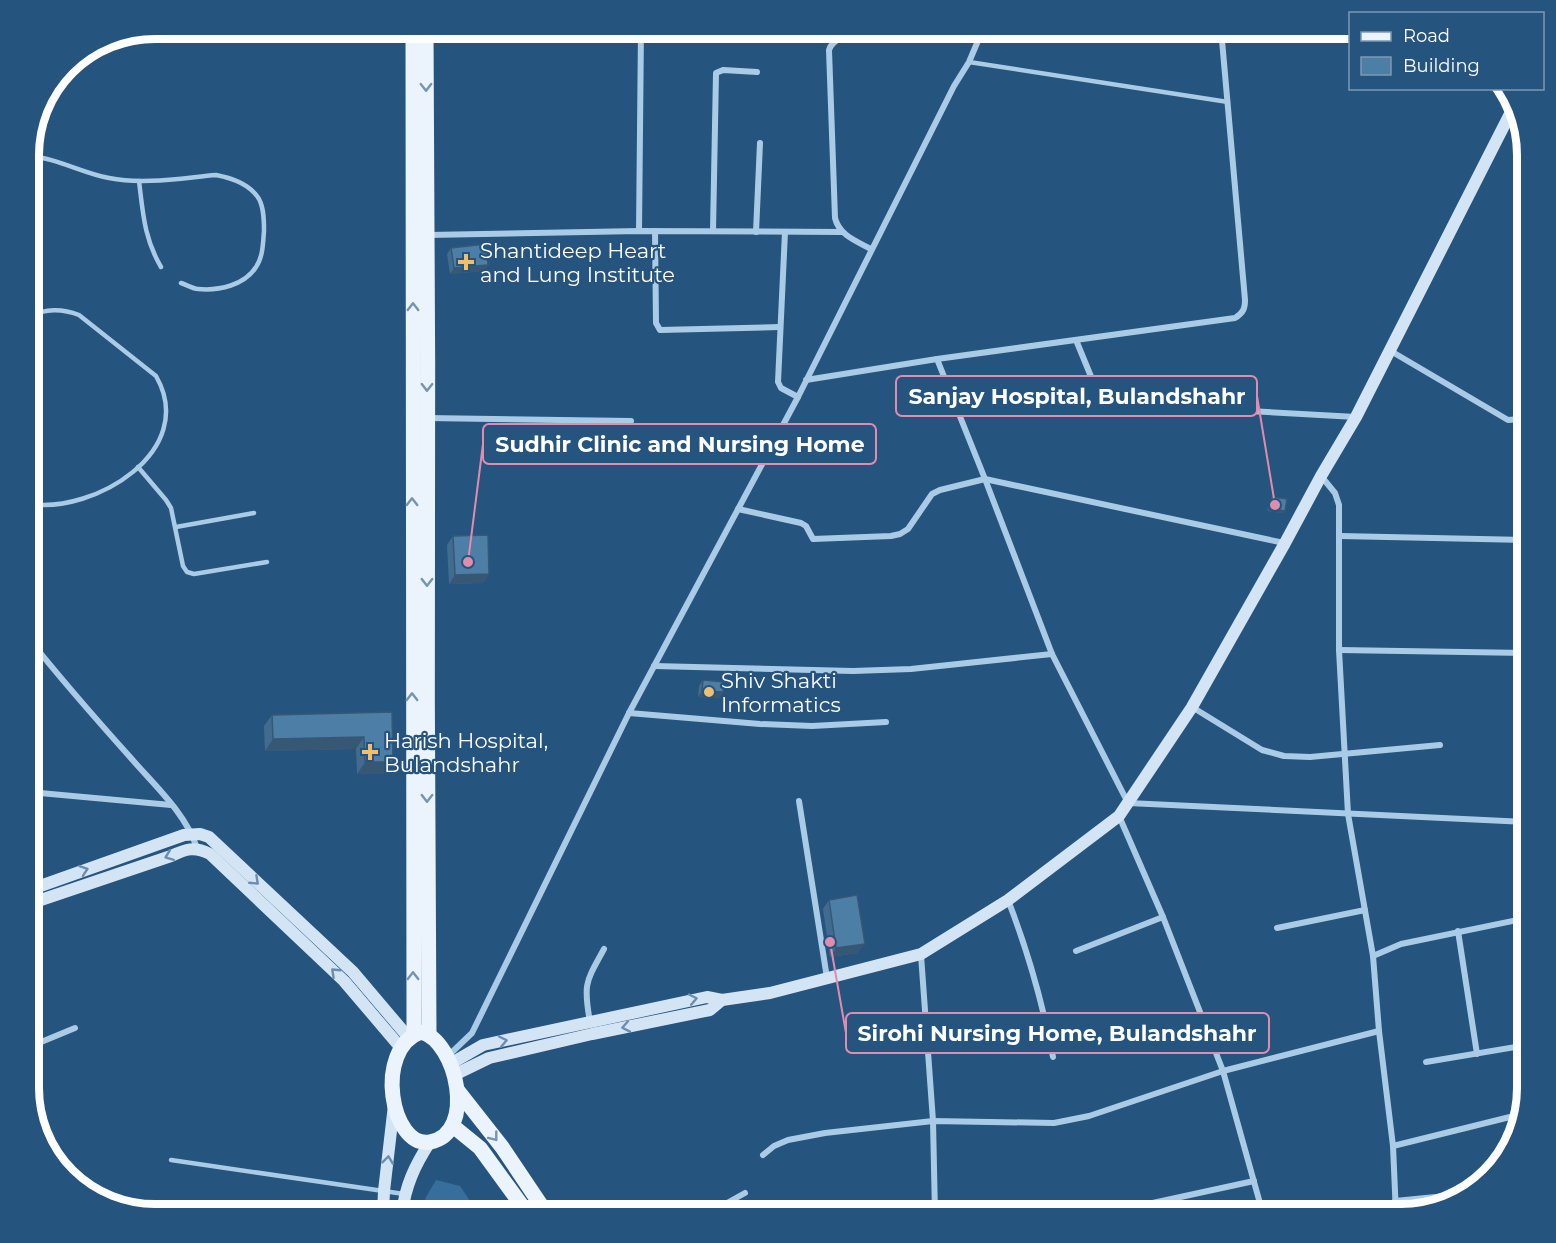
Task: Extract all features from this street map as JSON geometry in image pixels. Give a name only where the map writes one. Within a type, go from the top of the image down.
[{"type":"main road","points":[[412,39],[413,1038]]},
{"type":"main road","points":[[413,1038],[442,1046],[458,1091],[458,1114],[453,1126],[430,1142],[421,1142],[404,1128],[394,1105],[391,1090],[396,1056],[413,1038],[427,418],[429,235],[426,39]]},
{"type":"main road","points":[[458,1091],[502,1147],[540,1204]]},
{"type":"main road","points":[[453,1126],[480,1148],[520,1204]]},
{"type":"street","points":[[639,231],[641,39]]},
{"type":"street","points":[[838,39],[831,44],[829,50],[835,218],[842,232],[871,249]]},
{"type":"street","points":[[450,1065],[472,1033],[629,713],[798,397],[954,86],[969,62],[978,39]]},
{"type":"street","points":[[806,380],[937,359],[1235,318],[1242,314],[1245,300],[1222,39]]},
{"type":"street","points":[[713,231],[716,73],[723,70],[757,72]]},
{"type":"street","points":[[450,1065],[483,1045],[706,997],[722,1000],[770,993],[921,954],[1008,900],[1119,816],[1192,708],[1356,417],[1510,115]]},
{"type":"street","points":[[756,232],[760,143]]},
{"type":"street","points":[[413,235],[639,231],[842,232]]},
{"type":"street","points":[[655,231],[656,323],[660,330],[780,327]]},
{"type":"street","points":[[785,232],[777,382],[782,388],[798,397]]},
{"type":"street","points":[[1076,340],[1099,396],[1105,403],[1356,417]]},
{"type":"street","points":[[1389,350],[1508,420],[1517,419]]},
{"type":"street","points":[[937,359],[1052,654],[1128,803]]},
{"type":"street","points":[[427,418],[631,422]]},
{"type":"street","points":[[1321,476],[1335,493],[1339,505],[1339,650],[1348,814],[1373,956],[1379,1031],[1393,1146],[1395,1204]]},
{"type":"street","points":[[738,509],[801,523],[806,526],[813,539],[891,536],[908,529],[933,494],[940,490],[985,479],[1285,543]]},
{"type":"street","points":[[1340,536],[1517,540]]},
{"type":"street","points":[[1339,650],[1517,653]]},
{"type":"street","points":[[39,651],[171,805],[193,834],[197,848]]},
{"type":"street","points":[[654,666],[853,672],[911,669],[1052,654]]},
{"type":"street","points":[[1192,708],[1262,750],[1284,756],[1310,757],[1440,745]]},
{"type":"street","points":[[629,713],[791,725],[886,722]]},
{"type":"street","points":[[39,793],[171,805]]},
{"type":"street","points":[[799,801],[827,979]]},
{"type":"street","points":[[1128,803],[1517,822]]},
{"type":"street","points":[[1119,816],[1164,917],[1222,1071],[1260,1204]]},
{"type":"street","points":[[39,886],[184,835],[200,834],[209,837],[353,972],[413,1038]]},
{"type":"street","points":[[39,901],[171,856],[186,848],[197,848],[210,854],[344,981],[413,1038]]},
{"type":"street","points":[[1008,900],[1029,955],[1044,1009],[1053,1057]]},
{"type":"street","points":[[1277,928],[1365,910]]},
{"type":"street","points":[[1076,951],[1164,917]]},
{"type":"street","points":[[1373,956],[1401,944],[1517,920]]},
{"type":"street","points":[[1458,931],[1477,1054]]},
{"type":"street","points":[[590,1022],[585,986],[604,948]]},
{"type":"street","points":[[921,954],[933,1121],[935,1204]]},
{"type":"street","points":[[450,1065],[710,1010],[722,1000]]},
{"type":"street","points":[[39,1043],[75,1028]]},
{"type":"street","points":[[764,1155],[774,1146],[788,1140],[933,1121],[1054,1123],[1089,1116],[1222,1071],[1379,1031]]},
{"type":"street","points":[[1426,1062],[1517,1047]]},
{"type":"street","points":[[383,1204],[394,1105]]},
{"type":"street","points":[[1393,1146],[1513,1116]]},
{"type":"street","points":[[403,1204],[404,1194],[417,1162],[430,1142]]},
{"type":"street","points":[[1151,1204],[1254,1181]]},
{"type":"street","points":[[726,1204],[745,1194]]},
{"type":"street","points":[[1395,1201],[1441,1196]]},
{"type":"lane","points":[[969,62],[1228,102]]},
{"type":"lane","points":[[39,158],[66,164],[106,178],[139,181],[216,175],[230,177],[246,185],[260,200],[264,218],[263,248],[257,267],[246,278],[234,285],[197,289],[181,283]]},
{"type":"lane","points":[[139,181],[151,249],[161,267]]},
{"type":"lane","points":[[39,312],[55,310],[79,315],[156,376],[163,388],[168,407],[165,429],[153,452],[131,474],[105,491],[79,500],[39,506]]},
{"type":"lane","points":[[138,467],[166,500],[176,527],[183,566],[187,572],[194,574],[267,562]]},
{"type":"lane","points":[[176,527],[254,513]]},
{"type":"lane","points":[[171,1160],[404,1194]]},
{"type":"shaded area","points":[[436,1180],[460,1186],[472,1204],[424,1204]]},
{"type":"building","points":[[486,244],[488,265],[454,268],[451,248]]},
{"type":"building","points":[[1272,497],[1287,499],[1285,511],[1269,508]]},
{"type":"building","points":[[488,535],[489,574],[455,575],[453,536]]},
{"type":"building","points":[[703,680],[724,682],[723,692],[702,691]]},
{"type":"building","points":[[392,712],[393,762],[365,762],[364,737],[273,739],[272,715]]},
{"type":"building","points":[[857,895],[865,944],[836,948],[829,900]]},
{"type":"place","name":"Shantideep Heart and Lung Institute","points":[[466,262]]},
{"type":"place","name":"Sanjay Hospital, Bulandshahr","points":[[1275,505]]},
{"type":"place","name":"Sudhir Clinic and Nursing Home","points":[[468,562]]},
{"type":"place","name":"Shiv Shakti Informatics","points":[[709,692]]},
{"type":"place","name":"Harish Hospital, Bulandshahr","points":[[370,752]]},
{"type":"place","name":"Sirohi Nursing Home, Bulandshahr","points":[[830,942]]}]
